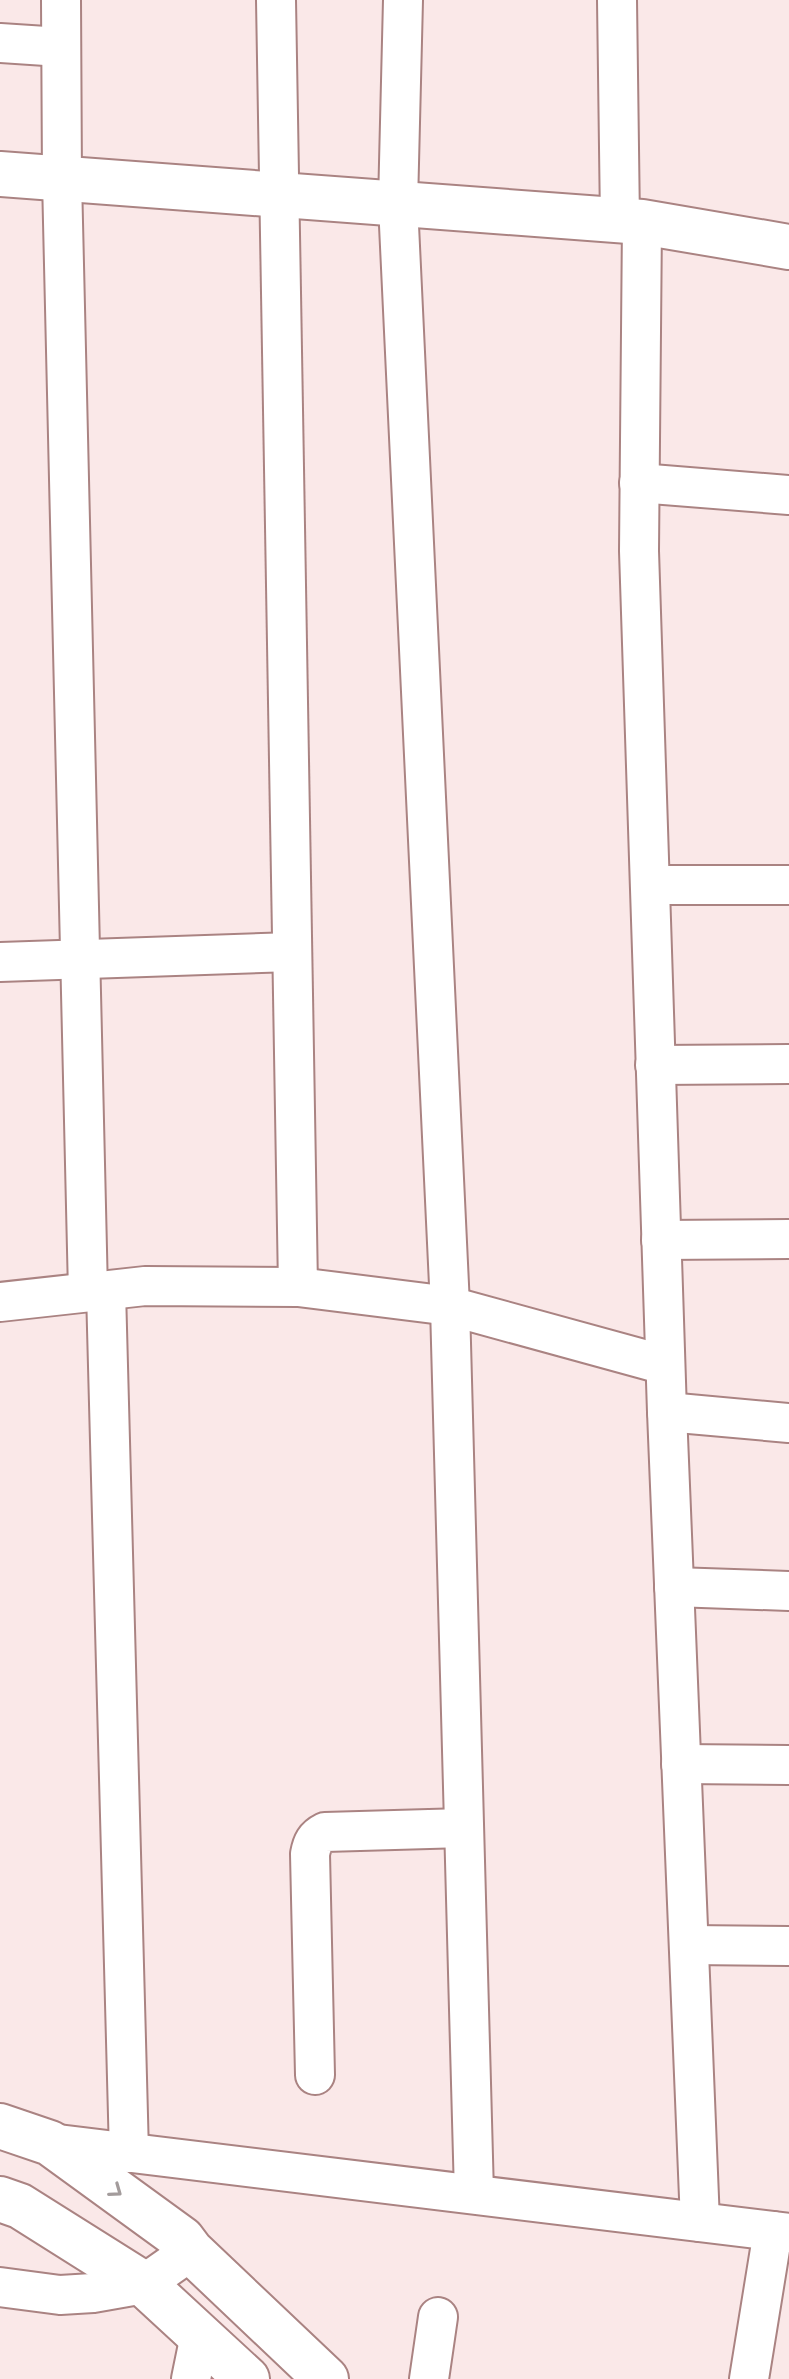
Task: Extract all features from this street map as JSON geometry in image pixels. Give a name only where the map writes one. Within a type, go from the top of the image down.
[{"type":"street","points":[[61,0],[62,179],[80,959],[97,1292],[129,2153]]},
{"type":"street","points":[[276,0],[298,1287]]},
{"type":"street","points":[[403,0],[398,204],[450,1306],[474,2194]]},
{"type":"street","points":[[617,0],[631,222],[665,1365],[700,2222]]},
{"type":"street","points":[[0,43],[61,47]]},
{"type":"street","points":[[0,174],[631,222],[789,247]]},
{"type":"street","points":[[639,483],[789,495]]},
{"type":"street","points":[[650,885],[789,885]]},
{"type":"street","points":[[0,962],[292,952]]},
{"type":"street","points":[[655,1065],[789,1064]]},
{"type":"street","points":[[661,1240],[789,1239]]},
{"type":"street","points":[[0,1302],[145,1286],[298,1287],[450,1306],[665,1365]]},
{"type":"street","points":[[667,1412],[789,1423]]},
{"type":"street","points":[[674,1587],[789,1591]]},
{"type":"street","points":[[681,1764],[789,1765]]},
{"type":"street","points":[[315,2075],[310,1854],[317,1836],[325,1832],[464,1828]]},
{"type":"street","points":[[689,1945],[789,1946]]},
{"type":"street","points":[[0,2126],[50,2143],[781,2232],[749,2379]]},
{"type":"street","points":[[50,2143],[182,2239],[326,2379]]},
{"type":"street","points":[[0,2199],[20,2206],[144,2284],[247,2379]]},
{"type":"street","points":[[0,2287],[60,2295],[144,2284],[191,2251]]},
{"type":"street","points":[[429,2379],[438,2317]]},
{"type":"street","points":[[191,2379],[200,2335]]}]
